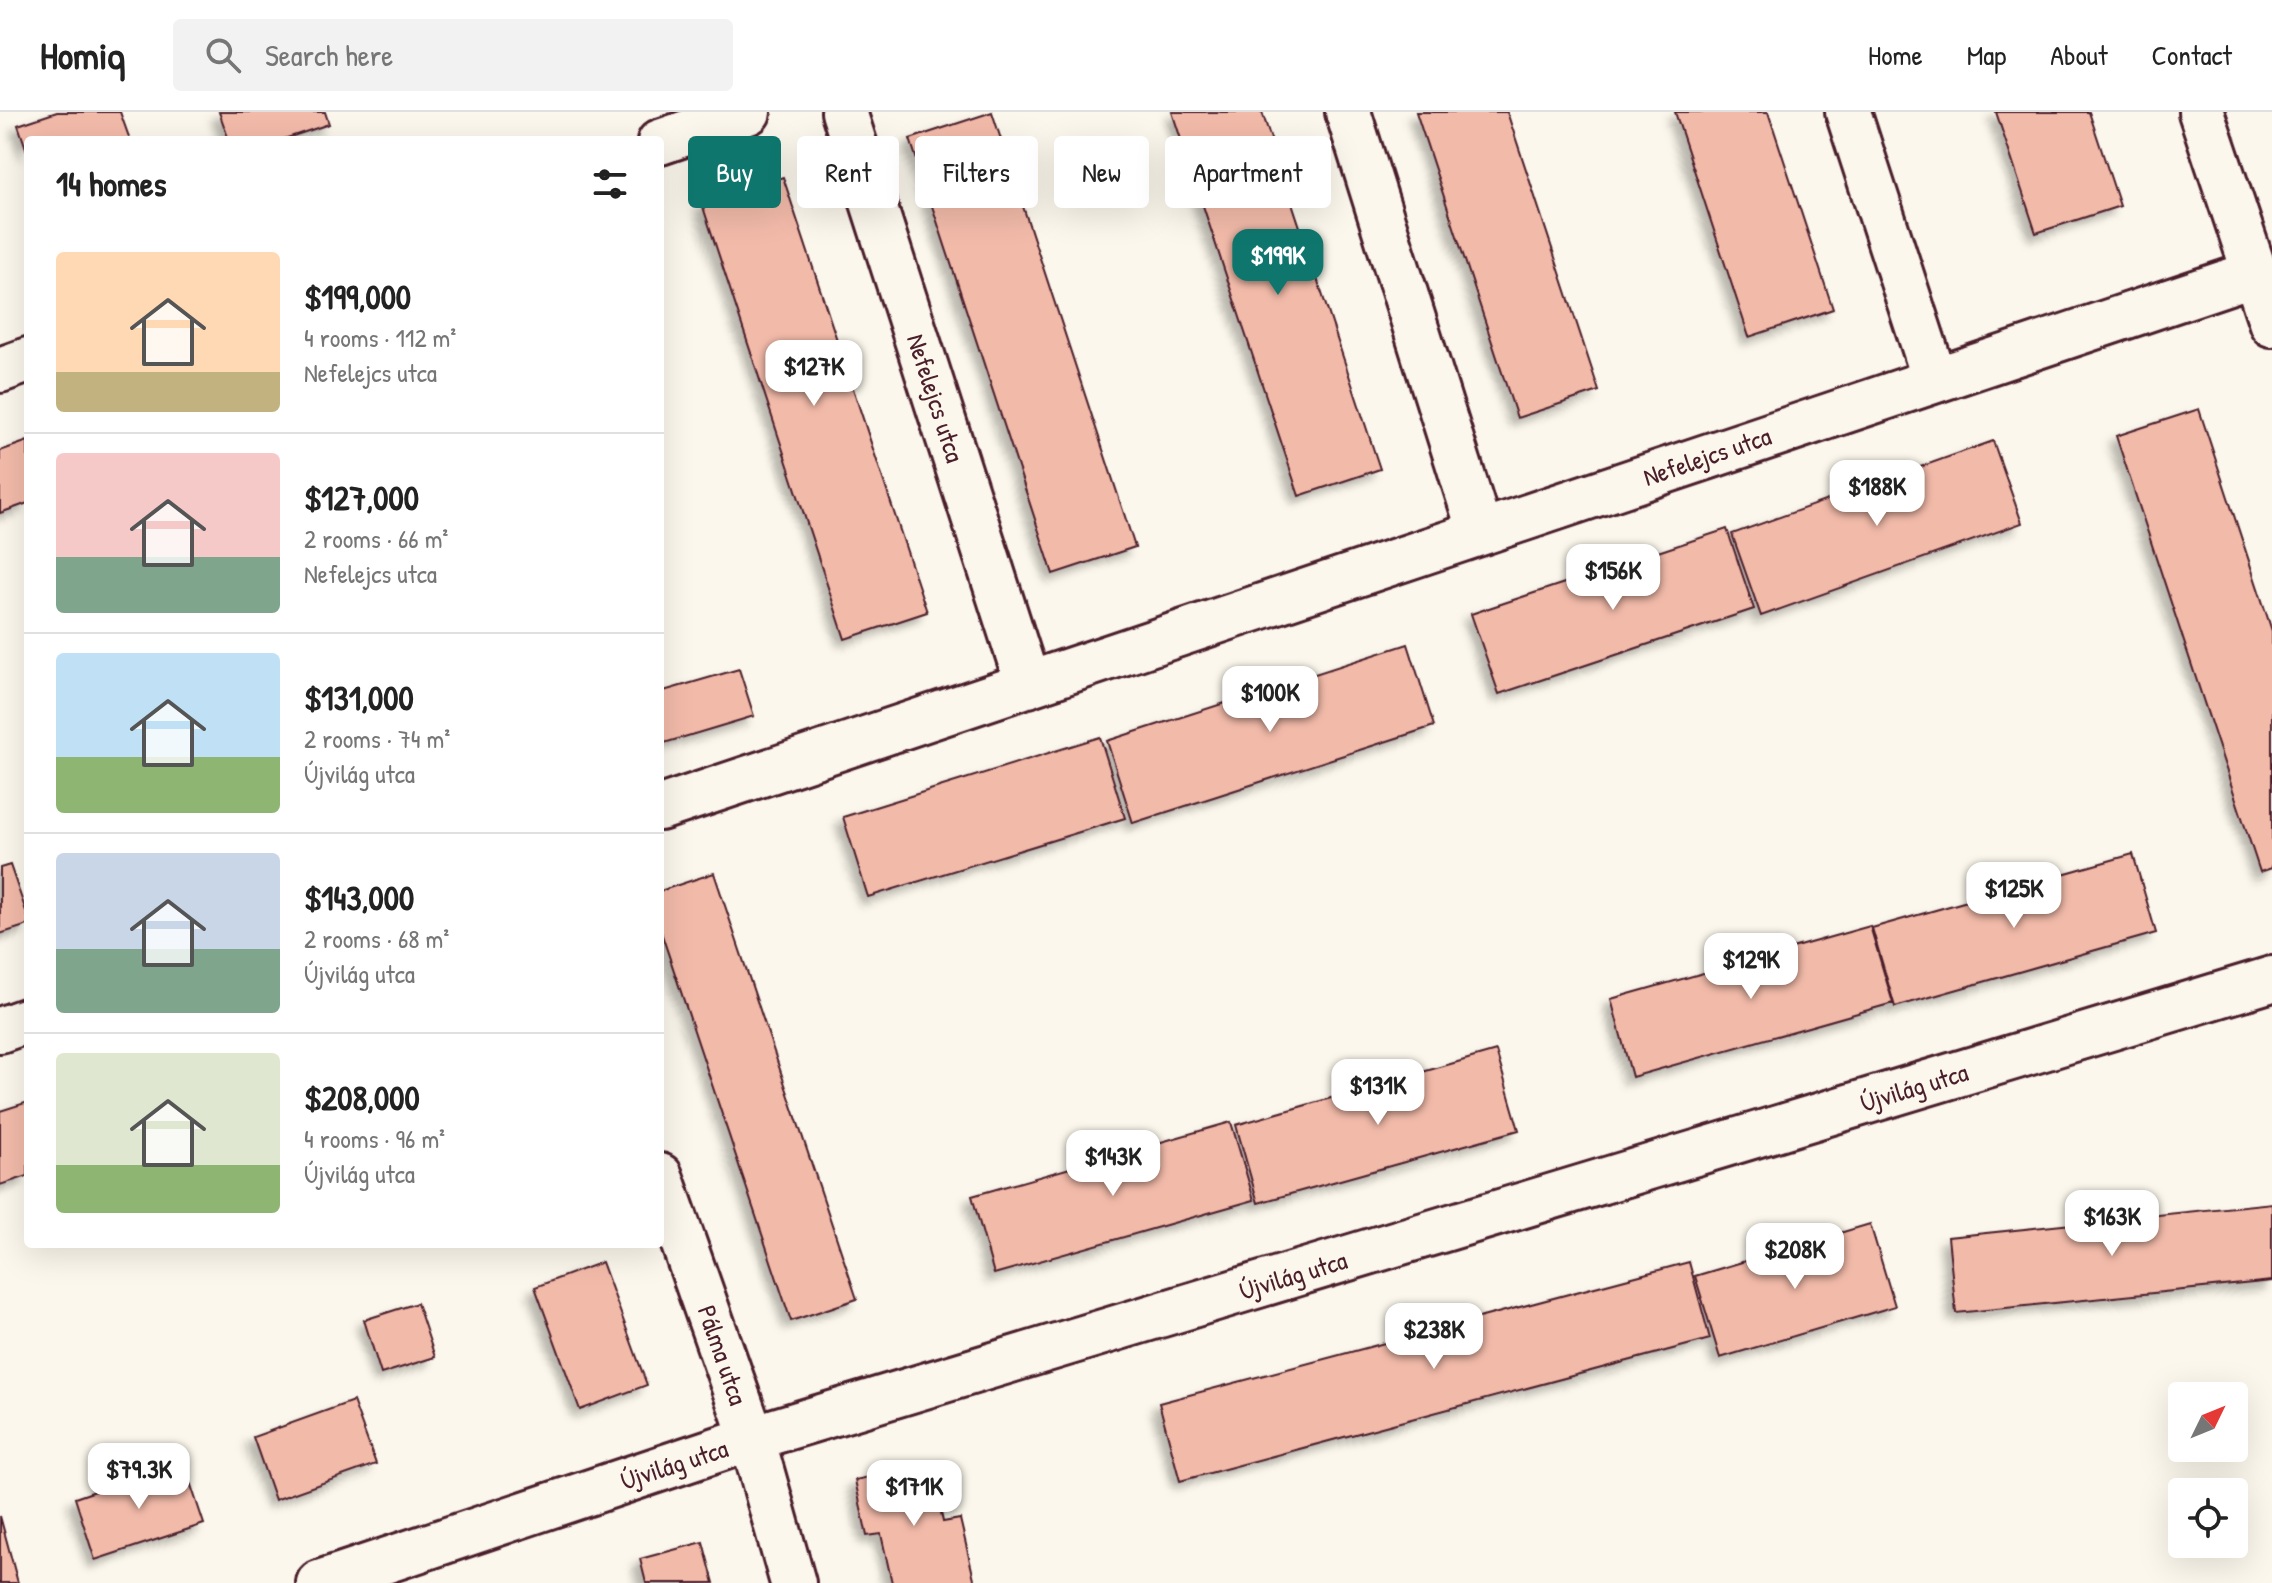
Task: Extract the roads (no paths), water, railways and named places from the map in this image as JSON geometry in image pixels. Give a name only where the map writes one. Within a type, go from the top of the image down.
[{"type":"street","points":[[664,141],[748,112]]},
{"type":"street","name":"Nefelejcs utca","points":[[844,112],[1028,685]]},
{"type":"street","points":[[1348,112],[1480,532]]},
{"type":"street","points":[[1848,112],[1935,380]]},
{"type":"street","points":[[2201,112],[2272,324]]},
{"type":"street","name":"Nefelejcs utca","points":[[664,807],[2255,273]]},
{"type":"street","points":[[0,370],[24,361]]},
{"type":"street","name":"Újvilág utca","points":[[319,1583],[752,1438],[2272,979]]},
{"type":"street","points":[[0,1030],[24,1021]]},
{"type":"street","name":"Pálma utca","points":[[664,1187],[752,1438],[793,1583]]}]
